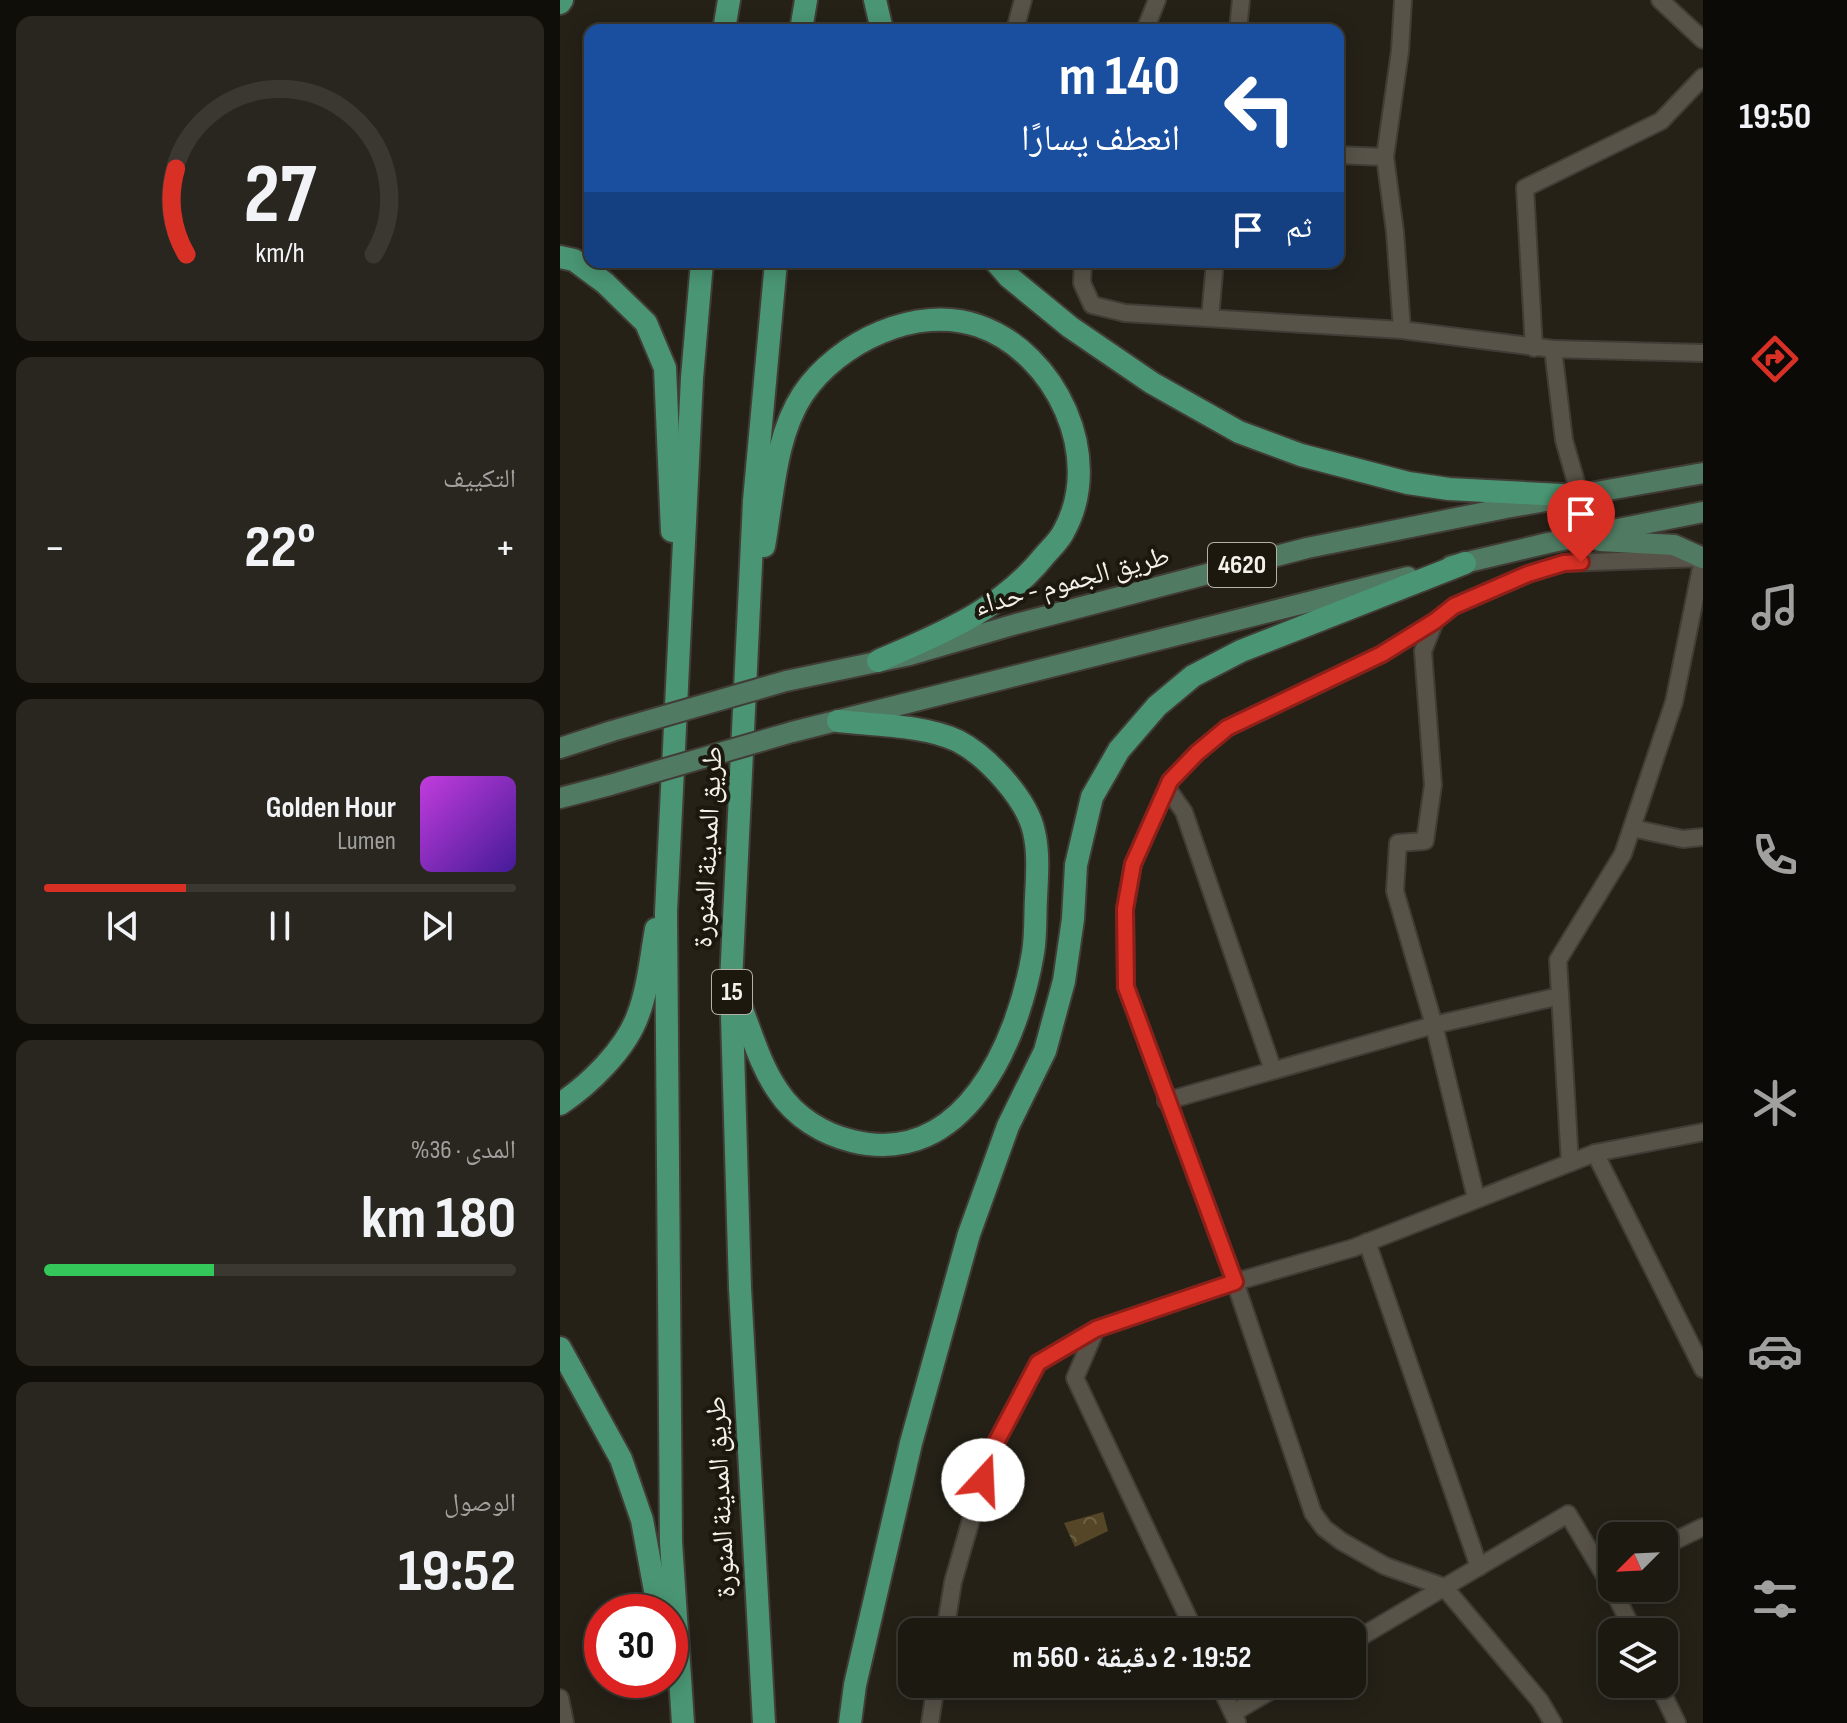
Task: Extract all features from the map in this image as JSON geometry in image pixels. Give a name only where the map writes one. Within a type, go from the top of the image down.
[{"type":"highway","points":[[725,24],[729,0]]},
{"type":"highway","points":[[802,24],[806,0]]},
{"type":"highway","points":[[875,0],[881,24]]},
{"type":"highway","points":[[560,257],[574,260],[584,267]]},
{"type":"highway","points":[[585,268],[646,323],[665,368],[679,681]]},
{"type":"highway","name":"طريق المدينة المنورة","points":[[682,1723],[671,1542],[666,912],[692,378],[701,268]]},
{"type":"highway","name":"طريق المدينة المنورة","points":[[764,1723],[740,1288],[731,982],[754,501],[775,268]]},
{"type":"highway","points":[[1001,268],[1070,327],[1152,383],[1239,432],[1301,455],[1408,483],[1449,489],[1580,496]]},
{"type":"highway","points":[[748,629],[784,433],[803,394],[838,354],[879,332],[933,319],[978,325],[1016,346],[1044,374],[1064,405],[1074,433],[1078,467],[1075,501],[1064,532],[1038,565],[1007,595],[965,623],[878,661]]},
{"type":"highway","points":[[850,1723],[855,1685],[911,1443],[969,1234],[1008,1126],[1045,1051],[1064,981],[1073,919],[1076,865],[1092,797],[1119,750],[1157,706],[1193,676],[1241,651],[1465,563]]},
{"type":"highway","points":[[731,982],[761,1058],[785,1100],[800,1117],[835,1137],[874,1146],[918,1139],[951,1122],[986,1085],[1017,1020],[1034,951],[1037,869],[1034,830],[1018,800],[1000,775],[956,740],[924,731],[838,721]]},
{"type":"highway","points":[[560,1104],[579,1091],[609,1062],[638,1017],[669,857]]},
{"type":"highway","points":[[560,1348],[621,1459],[642,1520],[656,1594]]},
{"type":"highway","points":[[676,1698],[682,1723]]},
{"type":"main road","name":"طريق الجموم - حداء","points":[[560,748],[786,681],[878,661],[1307,548],[1703,473]]},
{"type":"main road","name":"4620","points":[[560,798],[792,732],[1465,563],[1564,539],[1703,512]]},
{"type":"main road","points":[[1564,539],[1655,542],[1674,545],[1703,558]]},
{"type":"street","points":[[1017,24],[1023,0]]},
{"type":"street","points":[[1147,24],[1157,0]]},
{"type":"street","points":[[1239,24],[1241,0]]},
{"type":"street","points":[[1402,330],[1395,232],[1385,157],[1400,51],[1403,0]]},
{"type":"street","points":[[1660,0],[1703,40]]},
{"type":"street","points":[[1534,348],[1525,188],[1661,121],[1703,77]]},
{"type":"street","points":[[1344,155],[1385,157]]},
{"type":"street","points":[[1083,268],[1082,283],[1092,305],[1125,313],[1402,330],[1534,348],[1703,353]]},
{"type":"street","points":[[1210,318],[1214,268]]},
{"type":"street","points":[[1553,349],[1564,440],[1580,496]]},
{"type":"street","points":[[1553,1723],[1540,1701],[1444,1587],[1385,1566],[1341,1541],[1324,1528],[1313,1513],[1235,1282],[1126,987],[1123,952],[1125,909],[1133,864],[1167,788],[1197,753],[1227,728],[1382,654],[1454,606],[1528,574],[1564,563],[1703,558],[1674,702],[1623,854],[1558,960],[1570,1163]]},
{"type":"street","points":[[1435,621],[1423,651],[1433,785],[1425,841],[1398,843],[1395,891],[1434,1025],[1476,1198]]},
{"type":"street","points":[[1167,788],[1184,812],[1273,1070]]},
{"type":"street","points":[[1632,828],[1683,839],[1703,837]]},
{"type":"street","points":[[1166,1101],[1434,1025],[1560,996]]},
{"type":"street","points":[[947,1618],[953,1582],[990,1454],[1038,1363],[1096,1329],[1367,1242],[1595,1153],[1703,1132]]},
{"type":"street","points":[[1595,1153],[1703,1369]]},
{"type":"street","points":[[1367,1242],[1479,1567]]},
{"type":"street","points":[[1096,1329],[1075,1378],[1188,1618]]},
{"type":"street","points":[[1366,1634],[1568,1514],[1598,1561]]},
{"type":"street","points":[[1678,1539],[1703,1527]]},
{"type":"street","points":[[560,1698],[565,1723]]},
{"type":"street","points":[[930,1723],[934,1698]]},
{"type":"street","points":[[1226,1698],[1235,1718],[1263,1698]]},
{"type":"street","points":[[1665,1698],[1677,1723]]},
{"type":"green space","points":[[1103,1512],[1108,1531],[1075,1547],[1064,1523]]},
{"type":"route","points":[[983,1480],[990,1454],[1038,1363],[1096,1329],[1235,1282],[1126,987],[1123,952],[1125,909],[1133,864],[1170,781],[1227,728],[1382,654],[1454,606],[1528,574],[1564,563],[1581,562]]}]
